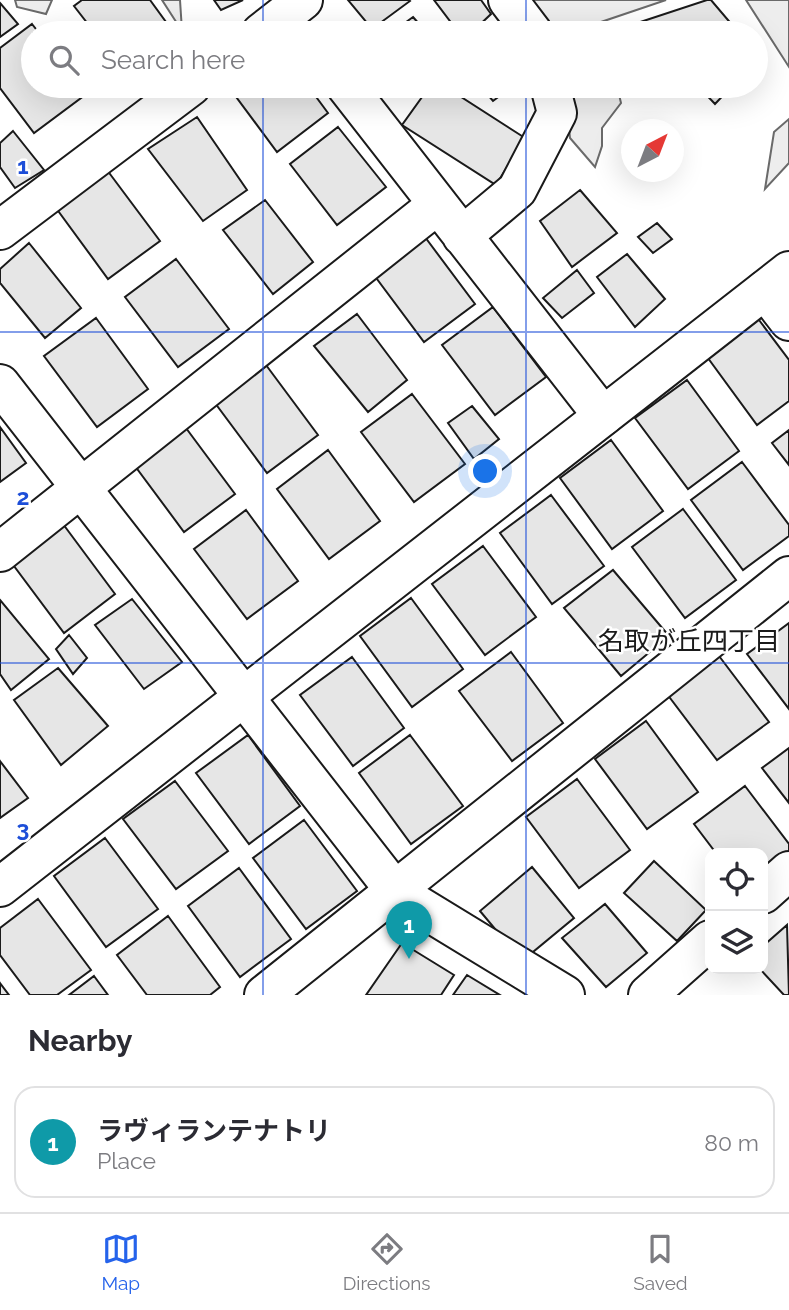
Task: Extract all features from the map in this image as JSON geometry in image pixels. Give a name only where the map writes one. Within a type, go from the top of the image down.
[{"type":"street","points":[[508,0],[524,21]]},
{"type":"street","points":[[0,230],[175,98]]},
{"type":"street","points":[[355,98],[603,416]]},
{"type":"street","points":[[461,236],[517,190],[557,113],[553,98]]},
{"type":"street","points":[[0,552],[437,205]]},
{"type":"street","points":[[0,887],[777,281],[789,321]]},
{"type":"street","points":[[0,384],[396,892],[565,995]]},
{"type":"street","points":[[264,995],[789,576]]},
{"type":"street","points":[[768,890],[789,871]]},
{"type":"street","points":[[648,995],[705,944]]},
{"type":"shaded area","points":[[15,0],[52,0],[46,14],[17,7]]},
{"type":"shaded area","points":[[162,0],[180,0],[181,21],[176,21]]},
{"type":"shaded area","points":[[524,0],[666,0],[604,21],[539,21]]},
{"type":"shaded area","points":[[746,0],[789,0],[789,67],[768,34],[768,21],[759,21]]},
{"type":"shaded area","points":[[566,98],[620,98],[621,103],[602,128],[602,146],[595,167],[570,138]]},
{"type":"shaded area","points":[[789,119],[789,163],[765,189],[774,132]]},
{"type":"building","points":[[82,0],[150,0],[165,21],[86,21],[74,6]]},
{"type":"building","points":[[214,0],[243,0],[221,10]]},
{"type":"building","points":[[348,0],[410,1],[383,21],[365,21]]},
{"type":"building","points":[[434,0],[481,0],[491,14],[484,21],[450,21]]},
{"type":"building","points":[[711,0],[729,21],[643,21]]},
{"type":"building","points":[[0,3],[18,24],[0,37]]},
{"type":"building","points":[[21,32],[21,98],[81,98],[34,133],[0,88],[0,48]]},
{"type":"building","points":[[237,98],[317,98],[328,113],[277,152]]},
{"type":"building","points":[[421,98],[463,98],[525,138],[496,185],[402,125]]},
{"type":"building","points":[[709,98],[721,98],[715,104]]},
{"type":"building","points":[[197,117],[247,190],[203,221],[148,149]]},
{"type":"building","points":[[338,127],[386,187],[337,225],[290,164]]},
{"type":"building","points":[[13,131],[44,170],[15,188],[0,167],[0,143]]},
{"type":"building","points":[[107,170],[160,241],[108,279],[56,208]]},
{"type":"building","points":[[580,190],[617,233],[572,267],[540,221]]},
{"type":"building","points":[[265,200],[313,262],[273,294],[223,230]]},
{"type":"building","points":[[657,223],[672,239],[653,253],[638,237]]},
{"type":"building","points":[[422,233],[475,304],[424,342],[371,271]]},
{"type":"building","points":[[29,243],[81,308],[45,338],[0,283],[0,269]]},
{"type":"building","points":[[627,254],[665,299],[635,327],[597,277]]},
{"type":"building","points":[[176,259],[229,329],[178,367],[125,297]]},
{"type":"building","points":[[577,270],[594,293],[562,318],[543,298]]},
{"type":"building","points":[[493,307],[546,377],[495,415],[442,345]]},
{"type":"building","points":[[357,314],[407,380],[368,412],[314,346]]},
{"type":"building","points":[[756,316],[789,360],[789,401],[757,425],[705,354]]},
{"type":"building","points":[[96,318],[148,389],[97,427],[44,356]]},
{"type":"building","points":[[266,365],[318,435],[267,473],[215,403]]},
{"type":"building","points":[[687,380],[739,451],[688,489],[635,418]]},
{"type":"building","points":[[412,394],[465,464],[414,502],[361,432]]},
{"type":"building","points":[[472,406],[499,439],[474,459],[448,423]]},
{"type":"building","points":[[183,424],[235,494],[184,532],[132,462]]},
{"type":"building","points":[[0,427],[26,463],[0,482]]},
{"type":"building","points":[[789,430],[789,465],[772,443]]},
{"type":"building","points":[[611,440],[663,511],[612,549],[560,478]]},
{"type":"building","points":[[328,450],[380,521],[329,559],[277,489]]},
{"type":"building","points":[[742,462],[789,525],[789,536],[743,570],[691,500]]},
{"type":"building","points":[[551,495],[604,566],[552,604],[500,533]]},
{"type":"building","points":[[683,509],[736,580],[685,618],[632,547]]},
{"type":"building","points":[[246,510],[298,581],[247,619],[194,549]]},
{"type":"building","points":[[63,524],[115,594],[64,633],[11,562]]},
{"type":"building","points":[[483,546],[536,617],[485,655],[432,584]]},
{"type":"building","points":[[613,570],[669,636],[621,676],[564,608]]},
{"type":"building","points":[[411,598],[463,669],[412,707],[360,636]]},
{"type":"building","points":[[132,599],[182,662],[144,689],[95,625]]},
{"type":"building","points":[[0,600],[49,659],[11,690],[0,674]]},
{"type":"building","points":[[789,623],[789,709],[747,654]]},
{"type":"building","points":[[69,635],[87,658],[73,674],[56,649]]},
{"type":"building","points":[[511,652],[563,723],[512,761],[459,691]]},
{"type":"building","points":[[716,652],[769,722],[717,760],[664,690]]},
{"type":"building","points":[[352,657],[404,728],[353,766],[300,695]]},
{"type":"building","points":[[58,668],[108,726],[61,765],[14,700]]},
{"type":"building","points":[[646,721],[698,792],[647,829],[595,759]]},
{"type":"building","points":[[248,735],[300,806],[249,844],[196,773]]},
{"type":"building","points":[[410,735],[463,806],[411,844],[359,773]]},
{"type":"building","points":[[789,748],[789,803],[762,768]]},
{"type":"building","points":[[0,761],[28,798],[0,818]]},
{"type":"building","points":[[577,779],[630,850],[579,888],[526,817]]},
{"type":"building","points":[[175,781],[228,851],[176,889],[123,819]]},
{"type":"building","points":[[745,786],[789,844],[789,863],[768,878],[768,848],[712,848],[694,824]]},
{"type":"building","points":[[304,820],[357,891],[306,929],[253,858]]},
{"type":"building","points":[[105,838],[158,909],[106,947],[54,876]]},
{"type":"building","points":[[654,861],[705,911],[677,941],[624,893]]},
{"type":"building","points":[[532,867],[574,918],[522,961],[480,911]]},
{"type":"building","points":[[239,868],[291,939],[240,977],[188,906]]},
{"type":"building","points":[[38,899],[91,970],[57,995],[30,995],[0,955],[0,928]]},
{"type":"building","points":[[605,904],[647,953],[606,987],[562,938]]},
{"type":"building","points":[[168,916],[220,987],[210,995],[147,995],[117,955]]},
{"type":"building","points":[[787,925],[789,995],[784,995],[765,974],[768,974],[768,942]]},
{"type":"building","points":[[402,943],[454,975],[441,995],[366,995]]},
{"type":"building","points":[[467,975],[500,995],[453,995]]},
{"type":"building","points":[[94,976],[108,995],[69,995]]},
{"type":"building","points":[[0,983],[9,995],[0,995]]},
{"type":"place","name":"ラヴィランテナトリ","points":[[409,959]]},
{"type":"district","name":"名取が丘四丁目","points":[[689,641]]}]
